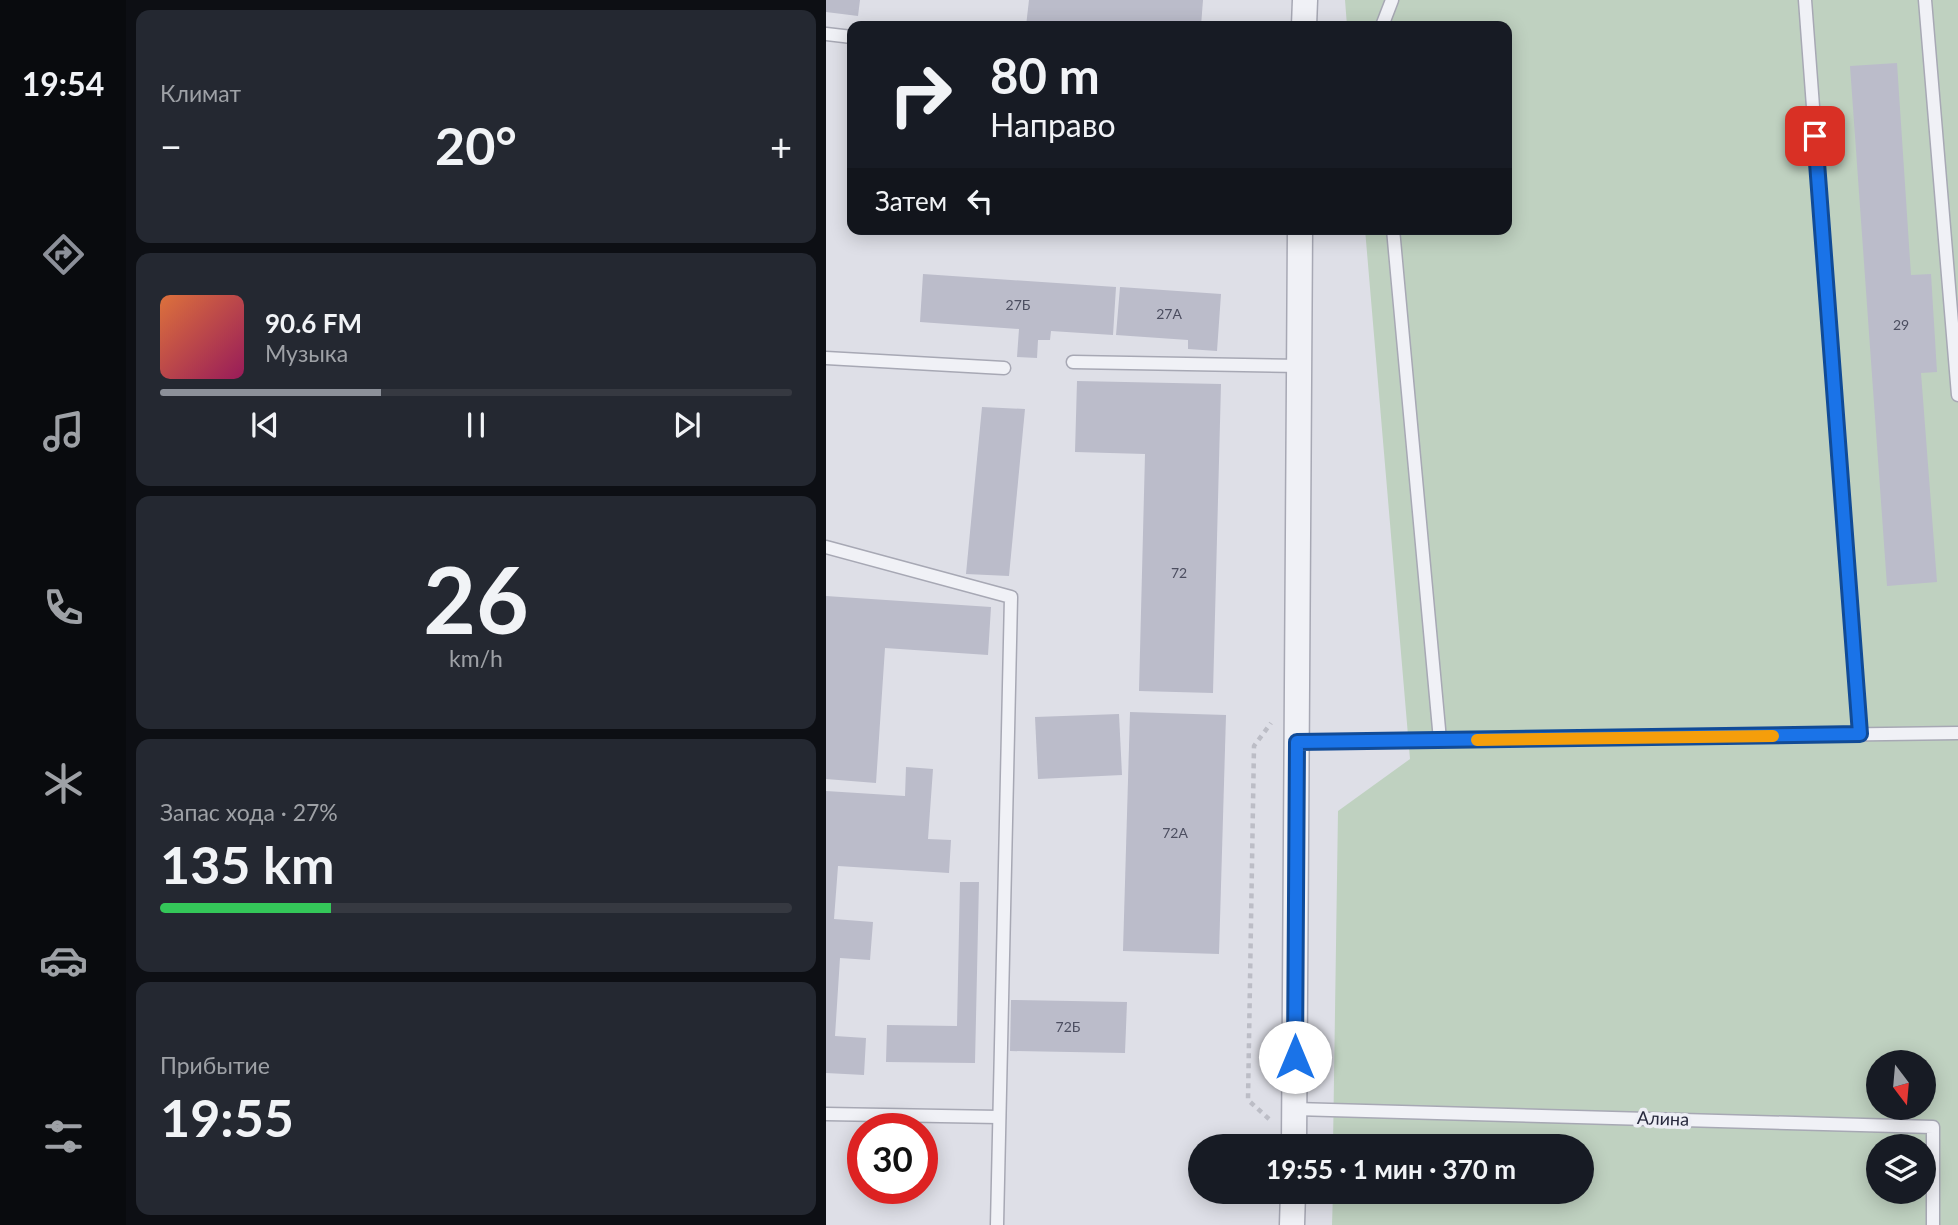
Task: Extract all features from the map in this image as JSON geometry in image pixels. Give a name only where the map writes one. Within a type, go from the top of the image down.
[{"type":"street","points":[[1304,21],[1305,0]]},
{"type":"street","points":[[1294,1134],[1300,235]]},
{"type":"street","points":[[1292,1225],[1293,1204]]},
{"type":"lane","points":[[1384,21],[1392,0]]},
{"type":"lane","points":[[1805,0],[1860,734]]},
{"type":"lane","points":[[1925,0],[1958,395]]},
{"type":"lane","points":[[826,34],[847,36]]},
{"type":"lane","points":[[1394,235],[1440,740]]},
{"type":"lane","points":[[826,358],[1004,368]]},
{"type":"lane","points":[[1073,362],[1300,366]]},
{"type":"lane","points":[[826,547],[1011,597],[997,1225]]},
{"type":"lane","points":[[1297,742],[1958,733]]},
{"type":"lane","name":"Алина","points":[[1295,1109],[1933,1127],[1933,1225]]},
{"type":"lane","points":[[826,1114],[999,1117]]},
{"type":"path","points":[[1274,719],[1254,746],[1248,1100],[1274,1124]]},
{"type":"green space","points":[[1345,0],[1958,0],[1958,1225],[1332,1225],[1333,1204],[1594,1204],[1594,1134],[1333,1134],[1338,811],[1410,759],[1366,235],[1512,235],[1512,21],[1347,21]]},
{"type":"building","points":[[826,0],[860,0],[858,16],[826,12]]},
{"type":"building","points":[[1029,0],[1203,0],[1201,21],[1027,21]]},
{"type":"building","points":[[1897,63],[1911,275],[1931,274],[1937,372],[1921,373],[1937,582],[1887,586],[1850,66]]},
{"type":"building","points":[[923,274],[1116,287],[1113,335],[1051,331],[1050,340],[1038,340],[1037,358],[1017,357],[1019,329],[920,322]]},
{"type":"building","points":[[1120,287],[1221,294],[1217,351],[1188,349],[1188,340],[1116,335]]},
{"type":"building","points":[[1077,381],[1221,384],[1213,693],[1139,691],[1145,454],[1075,452]]},
{"type":"building","points":[[982,407],[1025,409],[1009,576],[966,574]]},
{"type":"building","points":[[826,596],[991,607],[988,655],[885,648],[876,783],[826,779]]},
{"type":"building","points":[[1130,712],[1226,715],[1219,954],[1123,951]]},
{"type":"building","points":[[1119,714],[1122,775],[1038,779],[1035,717]]},
{"type":"building","points":[[906,767],[933,769],[928,839],[951,840],[949,873],[838,866],[834,919],[873,922],[870,960],[840,958],[835,1036],[866,1038],[864,1075],[826,1073],[826,791],[905,796]]},
{"type":"building","points":[[960,882],[979,882],[975,1063],[886,1062],[887,1025],[957,1026]]},
{"type":"building","points":[[1011,1000],[1127,1002],[1125,1053],[1010,1051]]},
{"type":"slow traffic","points":[[1477,740],[1773,736]]},
{"type":"route","points":[[1295,1057],[1297,742],[1860,734],[1815,136]]}]
